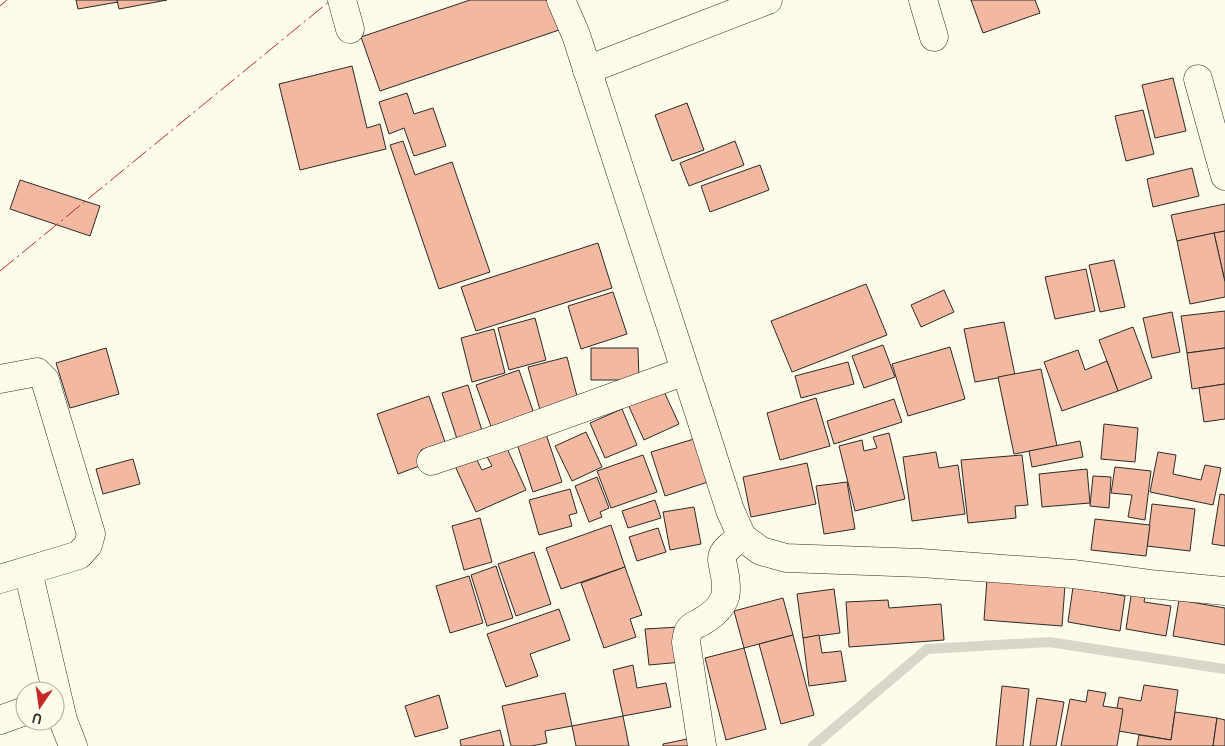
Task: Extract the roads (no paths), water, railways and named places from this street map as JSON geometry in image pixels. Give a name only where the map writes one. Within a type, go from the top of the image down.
[{"type":"street","points":[[342,0],[350,28]]},
{"type":"street","points":[[561,0],[576,35],[730,510],[742,537],[761,550],[786,558],[921,563],[1073,574],[1225,591]]},
{"type":"street","points":[[587,70],[768,0]]},
{"type":"street","points":[[923,0],[934,37]]},
{"type":"street","points":[[1198,79],[1225,176]]},
{"type":"street","points":[[431,461],[503,438],[685,370]]},
{"type":"street","points":[[0,379],[37,372],[45,380],[91,534],[88,546],[79,555],[0,579]]},
{"type":"street","points":[[702,746],[686,642],[687,634],[691,628],[708,618],[718,609],[726,596],[722,553],[728,546],[742,537]]},
{"type":"street","points":[[28,571],[53,681]]},
{"type":"street","points":[[0,720],[15,715]]},
{"type":"street","points":[[65,725],[73,746]]},
{"type":"waterway","points":[[813,746],[927,649],[1049,642],[1225,669]]}]
